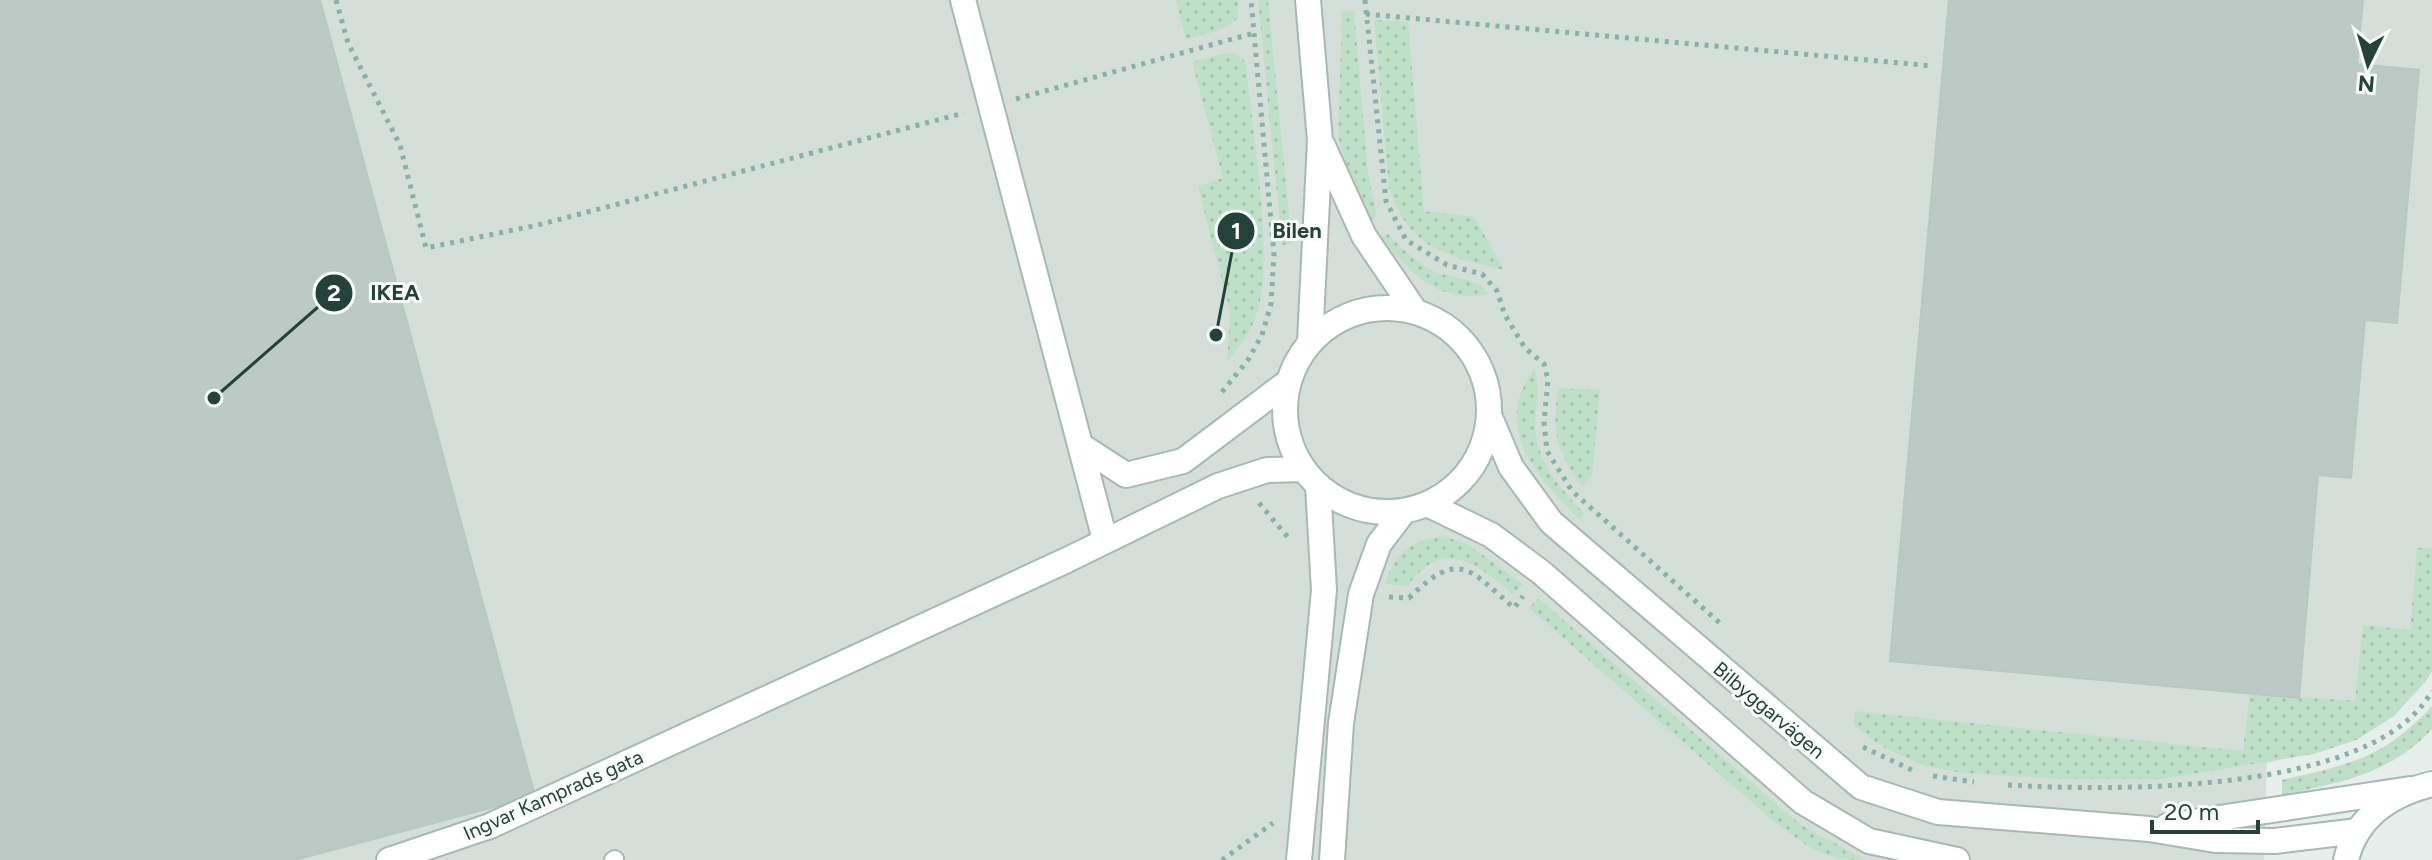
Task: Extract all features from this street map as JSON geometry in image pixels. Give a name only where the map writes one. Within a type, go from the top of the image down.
[{"type":"street","points":[[963,0],[1105,540]]},
{"type":"street","points":[[1308,0],[1320,141],[1310,341]]},
{"type":"street","points":[[1320,141],[1364,236],[1415,311]]},
{"type":"street","points":[[1080,445],[1126,475],[1183,461],[1288,382],[1310,341],[1327,326],[1369,308],[1415,311],[1436,319],[1470,350],[1482,370],[1489,415],[1486,438],[1464,478],[1415,508],[1379,544],[1361,594],[1341,723],[1332,860]]},
{"type":"street","points":[[1288,382],[1285,427],[1311,477],[1324,590],[1299,860]]},
{"type":"street","name":"Bilbyggarvägen","points":[[1489,415],[1511,467],[1551,522],[1861,787],[1938,812],[2149,829],[2215,840],[2275,841],[2358,831]]},
{"type":"street","name":"Ingvar Kamprads gata","points":[[389,860],[490,826],[1218,486],[1249,475],[1311,477]]},
{"type":"street","points":[[1311,477],[1358,508],[1415,508],[1491,535],[1542,573],[1803,802],[1869,841],[1957,860]]},
{"type":"street","points":[[2346,860],[2358,831],[2390,799],[2421,787]]},
{"type":"street","name":"Bilbyggarvägen","points":[[2149,829],[2274,807],[2421,787]]},
{"type":"path","points":[[336,0],[348,43],[400,145],[426,248],[538,225],[1254,33]]},
{"type":"path","points":[[1224,433],[1211,418],[1210,407],[1248,360],[1262,335],[1271,304],[1274,255],[1251,0]]},
{"type":"path","points":[[1365,0],[1386,201],[1406,240],[1447,265],[1482,274],[1497,291],[1505,315],[1525,348],[1544,364],[1548,380],[1544,422],[1547,451],[1572,491],[1729,631]]},
{"type":"path","points":[[1366,14],[1933,66]]},
{"type":"path","points":[[1249,475],[1260,505],[1284,528],[1296,549]]},
{"type":"path","points":[[1573,541],[1597,516]]},
{"type":"path","points":[[1361,594],[1409,598],[1433,574],[1452,567],[1474,573],[1514,608],[1542,573]]},
{"type":"path","points":[[1998,784],[2160,787],[2273,772],[2343,758],[2391,735],[2432,691]]},
{"type":"path","points":[[1862,747],[1924,775],[1982,783]]},
{"type":"path","points":[[1222,860],[1276,821]]},
{"type":"shaded area","points":[[0,0],[2432,0],[2432,671],[2394,716],[2356,740],[2267,763],[2264,860],[0,860]]},
{"type":"green space","points":[[1176,0],[1238,0],[1238,18],[1223,29],[1186,40]]},
{"type":"green space","points":[[1258,0],[1268,0],[1292,244],[1282,245]]},
{"type":"green space","points":[[1354,10],[1368,174],[1377,216],[1370,221],[1352,184],[1338,137],[1342,11]]},
{"type":"green space","points":[[1374,20],[1408,22],[1424,211],[1474,217],[1504,270],[1465,260],[1433,247],[1407,224],[1397,208],[1389,187]]},
{"type":"green space","points":[[1224,53],[1238,54],[1246,63],[1264,255],[1256,318],[1246,338],[1227,362],[1230,312],[1198,186],[1223,178],[1192,62]]},
{"type":"green space","points":[[1387,233],[1431,270],[1471,281],[1489,294],[1455,295],[1427,283],[1380,237]]},
{"type":"green space","points":[[1534,369],[1538,388],[1535,419],[1539,447],[1549,471],[1584,513],[1580,520],[1535,469],[1518,431],[1517,411],[1522,390]]},
{"type":"green space","points":[[1558,388],[1600,390],[1592,476],[1582,486],[1566,461],[1558,440],[1555,417]]},
{"type":"green space","points":[[1444,536],[1469,545],[1523,584],[1513,594],[1473,565],[1447,559],[1434,562],[1421,571],[1408,586],[1385,584],[1393,564],[1406,550],[1422,541]]},
{"type":"green space","points":[[2417,548],[2432,548],[2432,671],[2394,716],[2356,740],[2314,754],[2160,779],[2063,779],[1964,773],[1925,766],[1906,758],[1879,745],[1854,725],[1855,711],[2243,751],[2250,693],[2355,701],[2363,625],[2410,630]]},
{"type":"green space","points":[[1538,598],[1801,825],[1866,860],[1825,854],[1793,836],[1770,818],[1529,608]]},
{"type":"green space","points":[[2432,706],[2432,729],[2399,757],[2344,781],[2282,795],[2282,780],[2364,757],[2397,738]]},
{"type":"building","points":[[0,0],[320,0],[535,796],[295,860],[0,860]]},
{"type":"building","points":[[1949,0],[2363,0],[2357,64],[2419,70],[2397,323],[2365,320],[2351,478],[2318,475],[2299,698],[1890,661]]},
{"type":"place","name":"Bilen","points":[[1216,335]]},
{"type":"place","name":"IKEA","points":[[214,398]]}]
